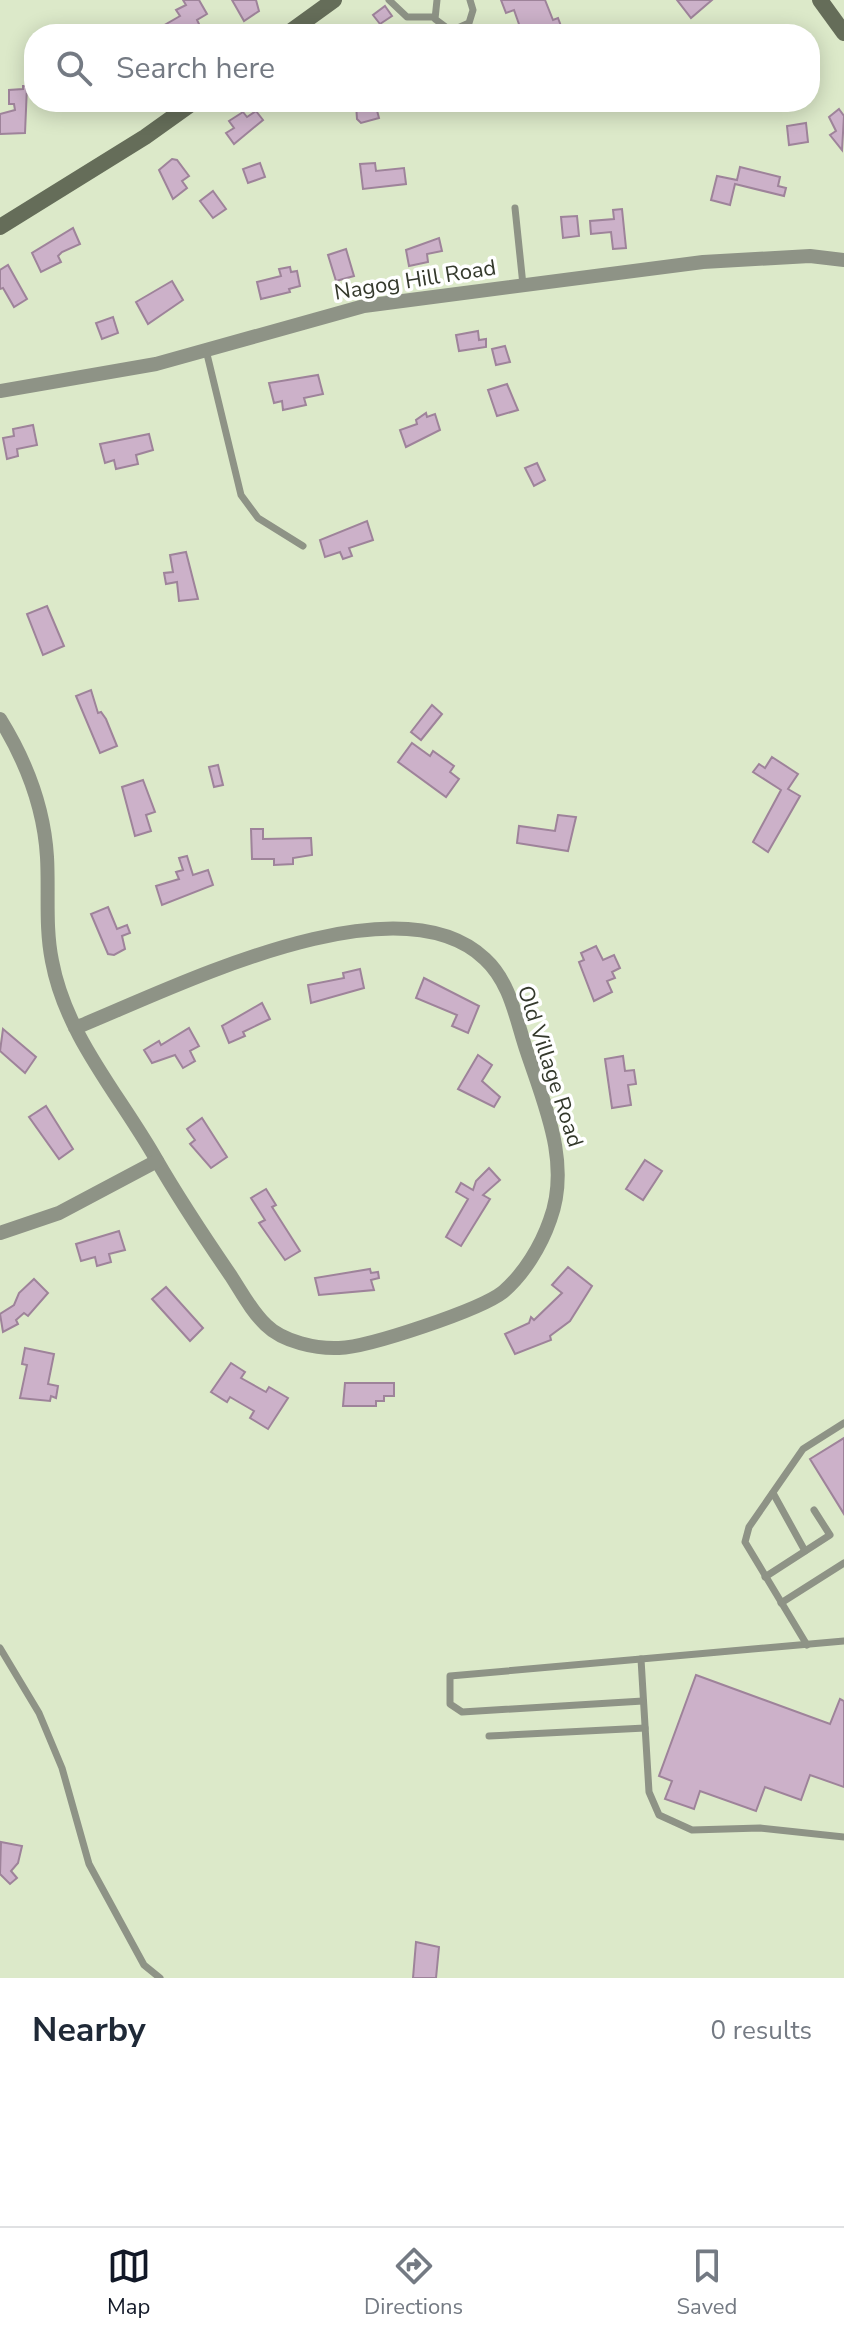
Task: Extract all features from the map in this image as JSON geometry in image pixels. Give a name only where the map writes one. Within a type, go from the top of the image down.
[{"type":"street","points":[[301,24],[334,0]]},
{"type":"street","points":[[820,0],[844,33]]},
{"type":"street","points":[[0,227],[180,112]]},
{"type":"street","name":"Nagog Hill Road","points":[[0,391],[156,364],[364,306],[760,257],[810,256],[844,260]]},
{"type":"street","name":"Old Village Road","points":[[0,719],[27,767],[40,812],[47,857],[51,958],[67,1013],[75,1028],[157,1161],[217,1256],[269,1329],[311,1347],[343,1349],[464,1312],[502,1293],[535,1254],[552,1216],[560,1167],[549,1118],[510,994],[485,959],[453,939],[410,930],[376,928],[309,938],[257,954],[75,1028]]},
{"type":"street","points":[[0,1233],[59,1213],[157,1161]]},
{"type":"lane","points":[[389,0],[407,17],[434,17]]},
{"type":"lane","points":[[437,0],[434,17],[440,24]]},
{"type":"lane","points":[[467,24],[472,17],[470,0]]},
{"type":"lane","points":[[515,208],[523,285]]},
{"type":"lane","points":[[205,348],[241,495],[258,518],[303,546]]},
{"type":"lane","points":[[807,1645],[745,1542],[749,1527],[803,1449],[844,1423]]},
{"type":"lane","points":[[773,1493],[805,1551]]},
{"type":"lane","points":[[765,1577],[830,1535],[814,1510]]},
{"type":"lane","points":[[781,1603],[844,1563]]},
{"type":"lane","points":[[643,1701],[462,1712],[450,1704],[450,1676],[844,1641]]},
{"type":"lane","points":[[0,1648],[39,1713],[62,1768],[89,1864],[144,1965],[160,1978]]},
{"type":"lane","points":[[641,1659],[649,1792],[659,1815],[692,1830],[760,1828],[844,1837]]},
{"type":"lane","points":[[489,1736],[645,1728]]},
{"type":"building","points":[[183,0],[199,0],[207,14],[197,20],[199,24],[166,24],[180,16],[176,10],[186,5]]},
{"type":"building","points":[[232,0],[256,0],[259,11],[244,21]]},
{"type":"building","points":[[501,0],[545,0],[553,20],[558,18],[560,24],[519,24],[514,10],[506,13]]},
{"type":"building","points":[[677,0],[712,0],[691,18]]},
{"type":"building","points":[[385,6],[392,16],[380,24],[373,15]]},
{"type":"building","points":[[24,86],[25,133],[0,134],[0,114],[15,110],[14,104],[9,104],[9,90],[23,89]]},
{"type":"building","points":[[839,109],[844,116],[842,150],[830,135],[836,131],[829,117]]},
{"type":"building","points":[[243,112],[247,117],[257,112],[263,120],[234,144],[226,133],[234,128],[229,121]]},
{"type":"building","points":[[357,112],[377,112],[379,118],[361,123]]},
{"type":"building","points":[[806,123],[808,142],[789,145],[787,126]]},
{"type":"building","points":[[172,159],[177,160],[189,176],[182,181],[187,188],[173,199],[159,170]]},
{"type":"building","points":[[260,163],[265,177],[248,183],[243,169]]},
{"type":"building","points":[[375,163],[376,171],[404,168],[406,184],[363,189],[360,164]]},
{"type":"building","points":[[740,167],[780,177],[778,186],[786,188],[784,196],[735,184],[730,205],[711,200],[717,176],[737,180]]},
{"type":"building","points":[[213,191],[226,209],[213,218],[200,201]]},
{"type":"building","points":[[622,209],[626,248],[613,249],[611,232],[591,234],[590,221],[614,219],[613,210]]},
{"type":"building","points":[[577,216],[579,236],[563,238],[561,217]]},
{"type":"building","points":[[73,228],[80,244],[62,252],[58,256],[61,262],[41,272],[32,253]]},
{"type":"building","points":[[439,238],[442,251],[427,254],[428,262],[409,266],[406,250]]},
{"type":"building","points":[[346,249],[354,276],[336,281],[328,255]]},
{"type":"building","points":[[8,265],[27,299],[14,307],[3,288],[0,289],[0,270]]},
{"type":"building","points":[[290,267],[291,272],[297,271],[300,286],[289,289],[290,292],[261,299],[257,282],[281,276],[279,269]]},
{"type":"building","points":[[172,281],[183,300],[148,324],[136,302]]},
{"type":"building","points":[[113,317],[118,333],[102,339],[96,323]]},
{"type":"building","points":[[478,331],[479,340],[486,339],[486,347],[459,351],[456,335]]},
{"type":"building","points":[[505,346],[510,362],[496,365],[492,349]]},
{"type":"building","points":[[318,375],[323,394],[304,398],[306,405],[283,410],[282,401],[274,403],[269,383]]},
{"type":"building","points":[[507,384],[518,410],[497,416],[488,390]]},
{"type":"building","points":[[426,413],[427,417],[435,414],[440,430],[406,447],[400,430],[417,424],[416,420]]},
{"type":"building","points":[[33,425],[37,445],[17,449],[18,456],[7,459],[3,438],[14,436],[13,429]]},
{"type":"building","points":[[149,434],[153,450],[136,455],[138,464],[116,469],[114,460],[105,463],[100,444]]},
{"type":"building","points":[[537,463],[545,480],[534,486],[525,468]]},
{"type":"building","points":[[367,521],[373,540],[349,548],[352,556],[343,559],[340,552],[325,557],[320,540]]},
{"type":"building","points":[[186,552],[198,599],[179,601],[177,582],[166,584],[164,573],[173,572],[170,555]]},
{"type":"building","points":[[47,606],[64,646],[43,655],[27,614]]},
{"type":"building","points":[[91,690],[98,713],[101,712],[106,719],[117,746],[100,753],[76,696]]},
{"type":"building","points":[[432,705],[442,714],[421,740],[411,732]]},
{"type":"building","points":[[412,743],[430,756],[433,751],[454,766],[450,772],[459,779],[446,797],[398,762]]},
{"type":"building","points":[[772,757],[798,774],[788,789],[800,796],[768,852],[753,842],[781,790],[753,772],[759,764],[765,768]]},
{"type":"building","points":[[218,765],[223,785],[214,787],[209,767]]},
{"type":"building","points":[[143,780],[155,812],[146,815],[151,831],[135,836],[122,787]]},
{"type":"building","points":[[558,815],[576,817],[568,851],[517,843],[519,826],[555,831]]},
{"type":"building","points":[[251,829],[263,829],[263,839],[311,838],[312,855],[293,858],[293,864],[274,865],[274,859],[252,859]]},
{"type":"building","points":[[187,856],[193,875],[208,870],[213,885],[162,905],[156,886],[179,879],[176,872],[183,870],[179,858]]},
{"type":"building","points":[[108,907],[117,929],[127,925],[130,933],[122,936],[125,949],[114,955],[108,954],[91,914]]},
{"type":"building","points":[[596,946],[603,960],[614,955],[620,968],[612,972],[615,978],[607,981],[612,992],[594,1001],[579,962],[584,960],[581,953]]},
{"type":"building","points":[[360,969],[364,988],[311,1003],[308,985],[344,978],[343,973]]},
{"type":"building","points":[[424,978],[479,1006],[468,1033],[452,1026],[457,1015],[416,998]]},
{"type":"building","points":[[262,1003],[270,1019],[243,1032],[245,1036],[229,1043],[222,1026]]},
{"type":"building","points":[[189,1028],[199,1046],[190,1051],[195,1061],[183,1068],[175,1055],[152,1063],[144,1050],[159,1041],[161,1045]]},
{"type":"building","points":[[3,1029],[36,1057],[25,1073],[0,1051]]},
{"type":"building","points":[[478,1055],[492,1065],[482,1081],[500,1097],[494,1107],[458,1089]]},
{"type":"building","points":[[623,1056],[625,1071],[634,1070],[636,1084],[628,1085],[631,1105],[612,1108],[605,1059]]},
{"type":"building","points":[[46,1106],[73,1149],[59,1159],[29,1117]]},
{"type":"building","points":[[202,1118],[227,1157],[211,1168],[190,1144],[195,1140],[187,1129]]},
{"type":"building","points":[[645,1160],[662,1171],[643,1200],[626,1189]]},
{"type":"building","points":[[489,1168],[500,1180],[483,1195],[490,1199],[461,1246],[446,1237],[468,1199],[456,1192],[461,1183],[473,1190],[476,1181]]},
{"type":"building","points":[[266,1189],[276,1205],[272,1207],[300,1251],[285,1260],[259,1223],[265,1220],[251,1198]]},
{"type":"building","points":[[119,1231],[125,1250],[109,1254],[111,1262],[97,1266],[95,1257],[81,1261],[76,1244]]},
{"type":"building","points":[[568,1267],[592,1286],[570,1321],[550,1336],[551,1340],[515,1354],[505,1334],[529,1323],[531,1317],[534,1320],[562,1293],[552,1285]]},
{"type":"building","points":[[370,1269],[371,1273],[378,1272],[379,1278],[371,1280],[374,1290],[319,1295],[315,1278]]},
{"type":"building","points":[[34,1279],[48,1293],[28,1316],[24,1313],[16,1320],[18,1324],[3,1332],[0,1314],[14,1305],[19,1293]]},
{"type":"building","points":[[166,1287],[203,1328],[190,1341],[152,1299]]},
{"type":"building","points":[[25,1348],[54,1354],[48,1384],[58,1386],[56,1398],[51,1396],[50,1401],[20,1398],[27,1365],[22,1364]]},
{"type":"building","points":[[231,1363],[245,1372],[241,1378],[266,1392],[269,1387],[288,1398],[268,1429],[250,1418],[254,1411],[230,1397],[227,1402],[211,1392]]},
{"type":"building","points":[[345,1383],[394,1383],[394,1396],[384,1396],[384,1401],[376,1401],[376,1406],[343,1406]]},
{"type":"building","points":[[844,1438],[844,1514],[810,1459]]},
{"type":"building","points":[[696,1675],[830,1724],[840,1699],[844,1701],[844,1787],[810,1775],[801,1800],[765,1787],[756,1811],[700,1791],[694,1809],[665,1799],[672,1781],[659,1776]]},
{"type":"building","points":[[1,1842],[22,1846],[18,1863],[11,1871],[17,1878],[10,1884],[0,1874]]},
{"type":"building","points":[[416,1942],[439,1947],[436,1978],[413,1978]]}]
